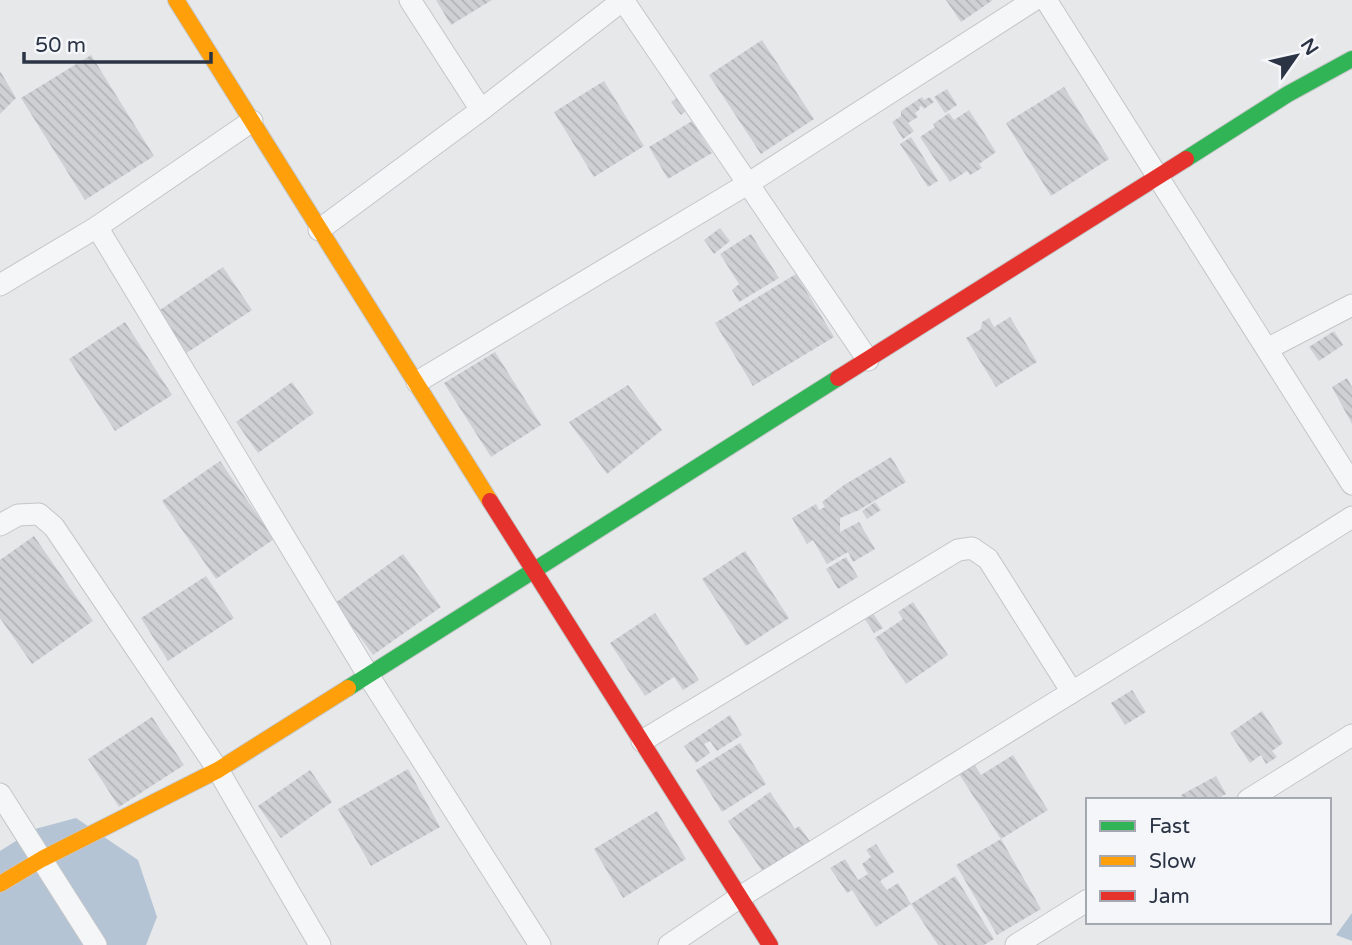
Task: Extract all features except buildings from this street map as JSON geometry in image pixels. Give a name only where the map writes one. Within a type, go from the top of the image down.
[{"type":"street","points":[[176,0],[770,945]]},
{"type":"street","points":[[410,0],[481,110]]},
{"type":"street","points":[[319,230],[623,0],[868,360]]},
{"type":"street","points":[[417,382],[749,183],[1034,0]]},
{"type":"street","points":[[1046,0],[1352,484]]},
{"type":"street","points":[[0,884],[42,859],[218,770],[1288,94],[1352,59]]},
{"type":"street","points":[[0,285],[97,227],[252,121]]},
{"type":"street","points":[[97,227],[368,675],[540,945]]},
{"type":"street","points":[[1267,349],[1352,306]]},
{"type":"street","points":[[0,525],[18,515],[39,514],[54,527],[218,770],[320,945]]},
{"type":"street","points":[[669,945],[740,897],[1352,517]]},
{"type":"street","points":[[642,741],[958,550],[972,548],[988,559],[1072,692]]},
{"type":"street","points":[[1251,798],[1352,735]]},
{"type":"street","points":[[0,794],[96,945]]},
{"type":"street","points":[[1016,945],[1086,901]]},
{"type":"water","points":[[76,818],[138,860],[157,917],[146,945],[0,945],[0,851],[35,829]]},
{"type":"water","points":[[1352,913],[1352,941],[1336,935]]},
{"type":"traffic: fast","points":[[1186,159],[1288,94],[1352,59]]},
{"type":"traffic: fast","points":[[348,688],[838,378]]},
{"type":"traffic: slow","points":[[176,0],[490,501]]},
{"type":"traffic: slow","points":[[0,884],[42,859],[218,770],[348,688]]},
{"type":"traffic: jam","points":[[838,378],[1186,159]]},
{"type":"traffic: jam","points":[[490,501],[770,945]]}]
